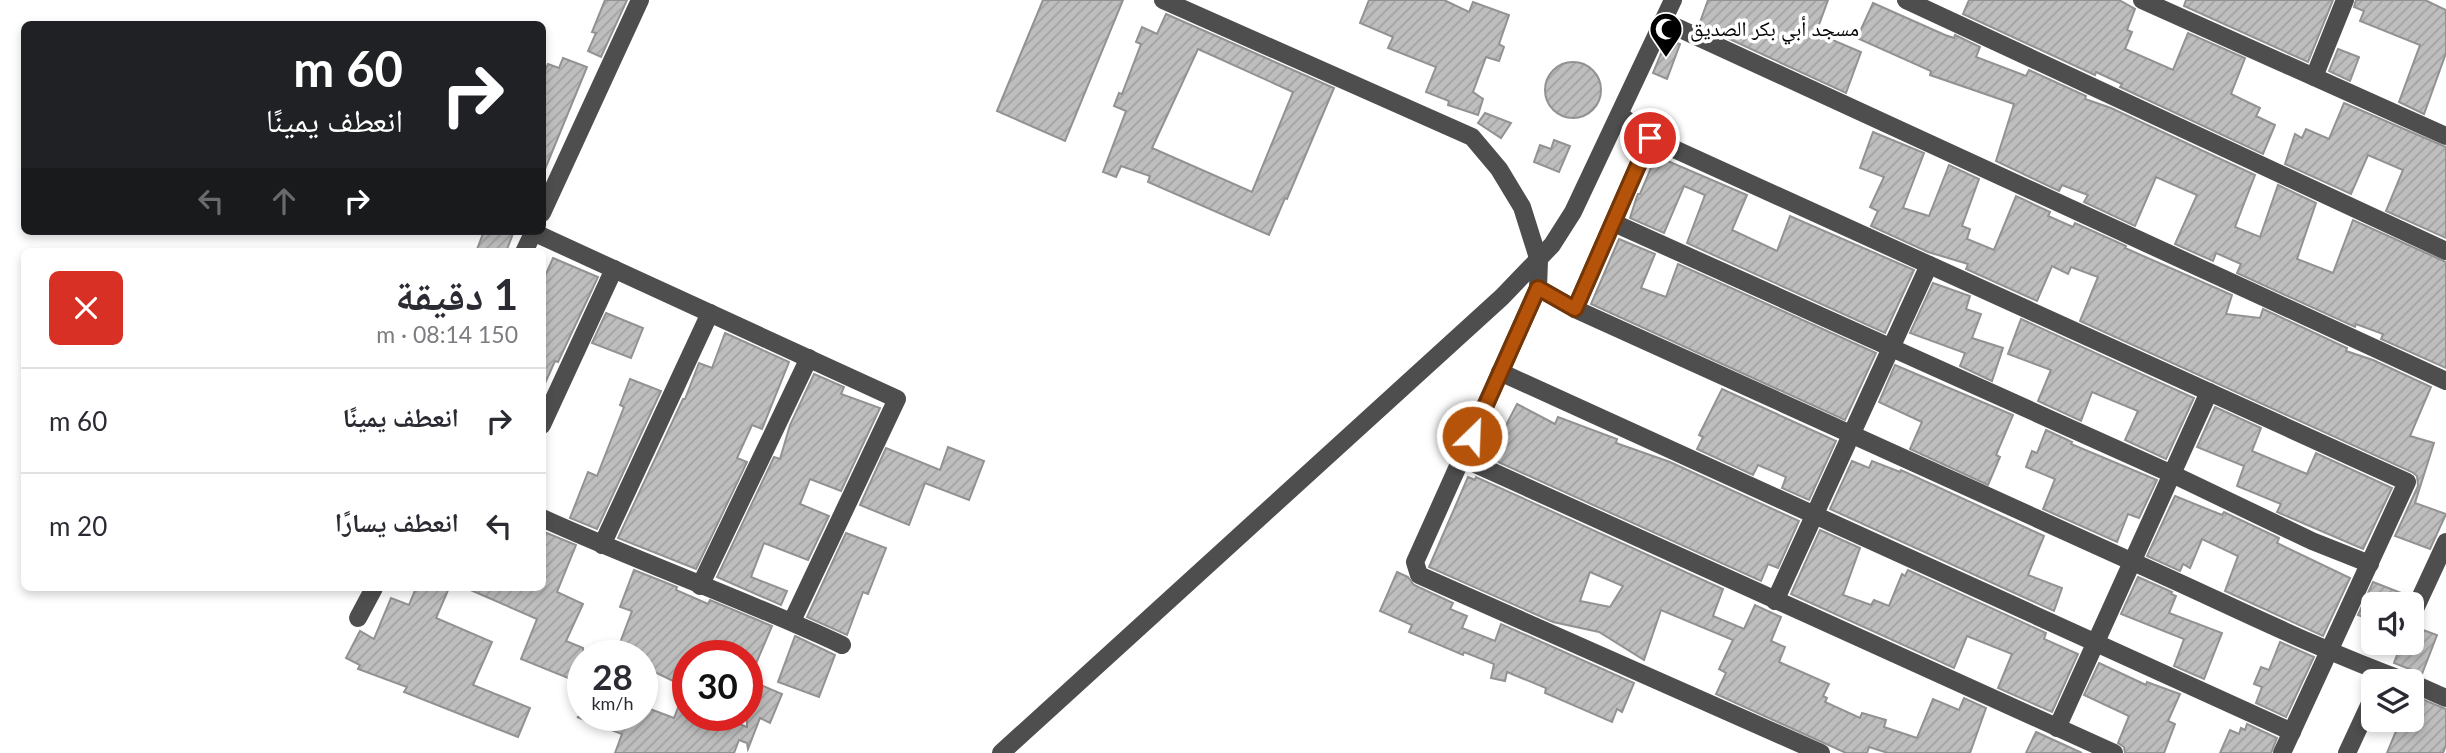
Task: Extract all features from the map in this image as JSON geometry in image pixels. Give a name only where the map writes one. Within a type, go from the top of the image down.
[{"type":"street","points":[[546,204],[640,0]]},
{"type":"street","points":[[1163,0],[1472,136],[1499,169],[1522,207],[1539,261],[1538,288],[1415,562],[1419,575],[1821,753]]},
{"type":"street","points":[[1001,753],[1539,261],[1573,212],[1673,0]]},
{"type":"street","points":[[1906,0],[2446,251]]},
{"type":"street","points":[[2142,0],[2446,136]]},
{"type":"street","points":[[2314,77],[2345,0]]},
{"type":"street","points":[[1663,21],[2446,381]]},
{"type":"street","points":[[1620,115],[1650,138],[2407,482],[2282,753]]},
{"type":"street","points":[[1575,309],[1650,138]]},
{"type":"street","points":[[1614,223],[2172,474],[2312,541],[2370,564]]},
{"type":"street","points":[[540,235],[897,399],[792,621]]},
{"type":"street","points":[[1775,601],[1929,265]]},
{"type":"street","points":[[546,416],[614,269]]},
{"type":"street","points":[[1538,288],[1575,309],[2365,669]]},
{"type":"street","points":[[602,545],[710,313]]},
{"type":"street","points":[[700,586],[809,358]]},
{"type":"street","points":[[1500,372],[2292,732]]},
{"type":"street","points":[[2057,728],[2093,643],[2209,392]]},
{"type":"street","points":[[1462,458],[2114,753]]},
{"type":"street","points":[[546,520],[700,586],[792,621],[842,645]]},
{"type":"street","points":[[2423,592],[2446,542]]},
{"type":"street","points":[[358,618],[372,591]]},
{"type":"street","points":[[2424,688],[2446,698]]},
{"type":"street","points":[[2347,753],[2361,723]]},
{"type":"building","points":[[605,0],[627,0],[601,57],[588,51],[596,33],[592,32]]},
{"type":"building","points":[[1043,0],[1123,0],[1065,141],[997,111]]},
{"type":"building","points":[[1369,0],[1444,0],[1469,12],[1473,2],[1509,15],[1499,44],[1504,47],[1499,61],[1486,57],[1473,92],[1483,99],[1478,115],[1448,105],[1449,101],[1426,92],[1436,67],[1388,48],[1393,37],[1360,23]]},
{"type":"building","points":[[1708,0],[1828,0],[1816,33],[1861,52],[1846,93],[1699,25]]},
{"type":"building","points":[[1969,0],[2119,0],[2135,9],[2127,30],[2132,32],[2125,49],[2173,70],[2188,33],[2245,58],[2231,94],[2260,108],[2256,116],[2275,125],[2263,154],[2120,87],[2122,84],[2096,72],[2095,75],[1963,14]]},
{"type":"building","points":[[2186,0],[2333,0],[2308,62],[2184,6]]},
{"type":"building","points":[[2356,0],[2425,0],[2446,10],[2446,53],[2424,114],[2399,102],[2420,45],[2360,21],[2364,11],[2354,7]]},
{"type":"building","points":[[1873,3],[1945,35],[1954,38],[1955,35],[1980,47],[1976,57],[2026,76],[2029,70],[2086,96],[2085,99],[2111,108],[2255,175],[2235,227],[2260,237],[2278,185],[2316,203],[2297,259],[2333,273],[2353,220],[2446,262],[2446,368],[2381,339],[2383,334],[2356,324],[2355,327],[2237,273],[2241,264],[2216,253],[2213,261],[2175,244],[2197,195],[2156,177],[2135,226],[2084,202],[2088,195],[2062,185],[2059,191],[1996,161],[2014,104],[1930,75],[1931,71],[1857,38]]},
{"type":"building","points":[[1166,14],[1334,88],[1269,235],[1148,182],[1150,176],[1121,166],[1116,177],[1103,172],[1126,111],[1114,106],[1119,93],[1122,94],[1141,44],[1136,42],[1142,27],[1157,34]],"holes":[[[1198,49],[1293,92],[1252,192],[1152,148]]]},
{"type":"building","points":[[1667,39],[1680,44],[1667,79],[1653,73]]},
{"type":"building","points":[[2338,49],[2359,57],[2350,81],[2329,71]]},
{"type":"building","points":[[563,58],[587,67],[546,167],[546,68],[548,64],[559,68]]},
{"type":"building","points":[[1568,62],[1578,62],[1593,70],[1599,79],[1599,101],[1593,110],[1578,118],[1568,118],[1550,106],[1545,95],[1545,85],[1557,67]]},
{"type":"building","points":[[2344,103],[2446,147],[2446,238],[2386,211],[2403,170],[2368,155],[2351,194],[2285,164],[2295,134],[2302,138],[2306,129],[2329,139]]},
{"type":"building","points":[[1485,113],[1511,123],[1501,138],[1478,123]]},
{"type":"building","points":[[1873,132],[1924,153],[1903,208],[1929,216],[1949,165],[1979,179],[1962,226],[1970,229],[1967,239],[1994,250],[2016,196],[2050,212],[2048,216],[2073,227],[2075,223],[2232,295],[2226,314],[2260,318],[2263,309],[2347,348],[2346,351],[2373,360],[2431,387],[2410,436],[2434,443],[2415,503],[2446,514],[2430,549],[2395,536],[2418,486],[2417,476],[2080,321],[2098,277],[2071,267],[2068,274],[2052,266],[2037,301],[1966,269],[1968,264],[1928,252],[1871,226],[1878,211],[1870,207],[1884,177],[1860,168]]},
{"type":"building","points":[[1554,140],[1570,146],[1559,172],[1534,162],[1540,145],[1551,149]]},
{"type":"building","points":[[1656,156],[1747,195],[1732,230],[1777,251],[1790,216],[1914,270],[1885,333],[1687,243],[1705,195],[1684,186],[1664,233],[1630,218]]},
{"type":"building","points":[[482,235],[512,235],[508,248],[478,248]]},
{"type":"building","points":[[1619,239],[1655,254],[1641,288],[1666,297],[1678,264],[1876,353],[1845,420],[1591,304]]},
{"type":"building","points":[[553,258],[598,277],[558,362],[555,361],[546,381],[546,274]]},
{"type":"building","points":[[1933,283],[1970,296],[1966,309],[1981,314],[1972,338],[2003,348],[1992,381],[1960,366],[1965,353],[1910,333]]},
{"type":"building","points":[[606,313],[643,328],[631,358],[592,343]]},
{"type":"building","points":[[2021,319],[2194,398],[2166,459],[2125,440],[2138,411],[2092,392],[2081,421],[2038,401],[2051,370],[2008,354]]},
{"type":"building","points":[[725,333],[789,362],[762,429],[752,425],[737,458],[747,462],[696,569],[618,538],[685,399],[699,363],[712,368]]},
{"type":"building","points":[[1895,365],[2013,415],[1996,455],[2000,457],[1988,485],[1910,449],[1922,422],[1879,402]]},
{"type":"building","points":[[814,374],[844,387],[841,394],[880,408],[841,491],[810,479],[800,504],[829,516],[808,560],[764,543],[751,577],[787,591],[781,605],[717,577],[774,457],[780,459],[790,425]]},
{"type":"building","points":[[630,379],[661,391],[597,529],[570,518],[588,472],[597,476],[624,407],[620,405]]},
{"type":"building","points":[[1722,389],[1836,441],[1809,500],[1782,488],[1786,477],[1758,465],[1753,475],[1697,449],[1703,437],[1699,435]]},
{"type":"building","points":[[1517,404],[1555,424],[1558,417],[1617,439],[1616,443],[1670,462],[1799,521],[1778,568],[1768,564],[1761,581],[1485,456],[1496,428],[1503,431]]},
{"type":"building","points":[[2215,407],[2261,428],[2252,451],[2307,474],[2316,453],[2392,488],[2363,549],[2277,512],[2281,504],[2237,486],[2244,466],[2197,447]]},
{"type":"building","points":[[2046,430],[2072,442],[2071,444],[2157,480],[2139,518],[2128,514],[2117,542],[2043,509],[2055,479],[2026,467],[2032,451],[2037,453]]},
{"type":"building","points":[[948,447],[984,461],[969,500],[925,483],[909,525],[860,505],[886,448],[940,470]]},
{"type":"building","points":[[1852,461],[1869,468],[1872,461],[1900,472],[1901,470],[2044,536],[2028,575],[2062,588],[2054,611],[1830,509]]},
{"type":"building","points":[[1468,477],[1475,480],[1476,477],[1723,589],[1713,616],[1744,629],[1755,605],[1781,617],[1771,641],[1785,647],[1779,662],[1829,684],[1823,696],[1827,698],[1825,702],[1860,718],[1862,713],[1886,720],[1884,727],[1917,738],[1933,699],[1959,710],[1964,698],[1986,708],[1970,753],[1888,753],[1869,747],[1867,753],[1846,753],[1716,694],[1726,673],[1719,669],[1733,640],[1661,610],[1644,660],[1599,632],[1553,622],[1429,567]],"holes":[[[1590,572],[1623,586],[1610,607],[1580,601]]]},
{"type":"building","points":[[2175,496],[2222,515],[2224,512],[2279,538],[2277,543],[2350,578],[2323,636],[2225,591],[2238,556],[2202,539],[2190,568],[2183,564],[2180,571],[2147,556]]},
{"type":"building","points":[[1820,530],[1860,548],[1843,595],[1871,605],[1874,600],[1889,606],[1902,574],[1905,576],[1908,570],[2046,633],[2044,639],[2078,654],[2052,712],[1998,688],[2012,654],[1967,636],[1954,668],[1791,594]]},
{"type":"building","points":[[546,533],[576,545],[557,592],[583,604],[566,641],[567,678],[521,659],[537,619],[473,591],[546,591]]},
{"type":"building","points":[[846,533],[886,548],[868,594],[863,592],[847,635],[807,617]]},
{"type":"building","points":[[634,570],[677,587],[676,590],[708,604],[710,600],[772,626],[763,647],[763,640],[672,640],[672,680],[658,674],[658,640],[621,640],[632,611],[620,607]]},
{"type":"building","points":[[1397,572],[1408,577],[1414,585],[1453,603],[1450,609],[1467,616],[1462,628],[1495,641],[1501,624],[1634,683],[1622,712],[1617,709],[1612,722],[1545,693],[1546,688],[1507,672],[1505,681],[1491,678],[1494,664],[1464,652],[1463,655],[1409,632],[1412,625],[1380,611]]},
{"type":"building","points":[[2138,577],[2176,596],[2169,613],[2222,633],[2204,679],[2174,666],[2184,639],[2121,614]]},
{"type":"building","points":[[2373,582],[2399,592],[2368,592]]},
{"type":"building","points":[[415,591],[448,591],[436,618],[492,642],[473,685],[530,708],[518,737],[404,692],[407,687],[358,669],[360,665],[346,658],[360,631],[374,639],[391,598],[409,605]]},
{"type":"building","points":[[2424,630],[2437,635],[2424,669],[2409,669],[2394,663],[2397,655],[2424,655]]},
{"type":"building","points":[[795,636],[835,655],[819,697],[778,682]]},
{"type":"building","points":[[2280,642],[2314,657],[2286,717],[2256,703],[2262,687],[2254,684],[2261,667],[2269,670]]},
{"type":"building","points":[[2099,663],[2146,685],[2147,682],[2180,694],[2168,721],[2175,724],[2164,753],[2125,753],[2124,747],[2118,743],[2129,716],[2084,695]]},
{"type":"building","points":[[763,686],[782,694],[770,723],[763,720]]},
{"type":"building","points":[[2424,700],[2446,709],[2446,745],[2443,753],[2387,753],[2396,732],[2424,732]]},
{"type":"building","points":[[658,712],[672,717],[672,731],[755,731],[748,749],[747,743],[739,740],[734,753],[615,753],[622,734],[614,731],[658,731]]},
{"type":"building","points":[[2247,724],[2277,738],[2271,753],[2220,753],[2230,730],[2239,734],[2241,728],[2245,730]]},
{"type":"building","points":[[2036,732],[2082,753],[2026,753]]},
{"type":"place","name":"مسجد أبي بكر الصديق","points":[[1666,59]]},
{"type":"route","points":[[1472,436],[1538,288],[1575,309],[1650,138]]}]
